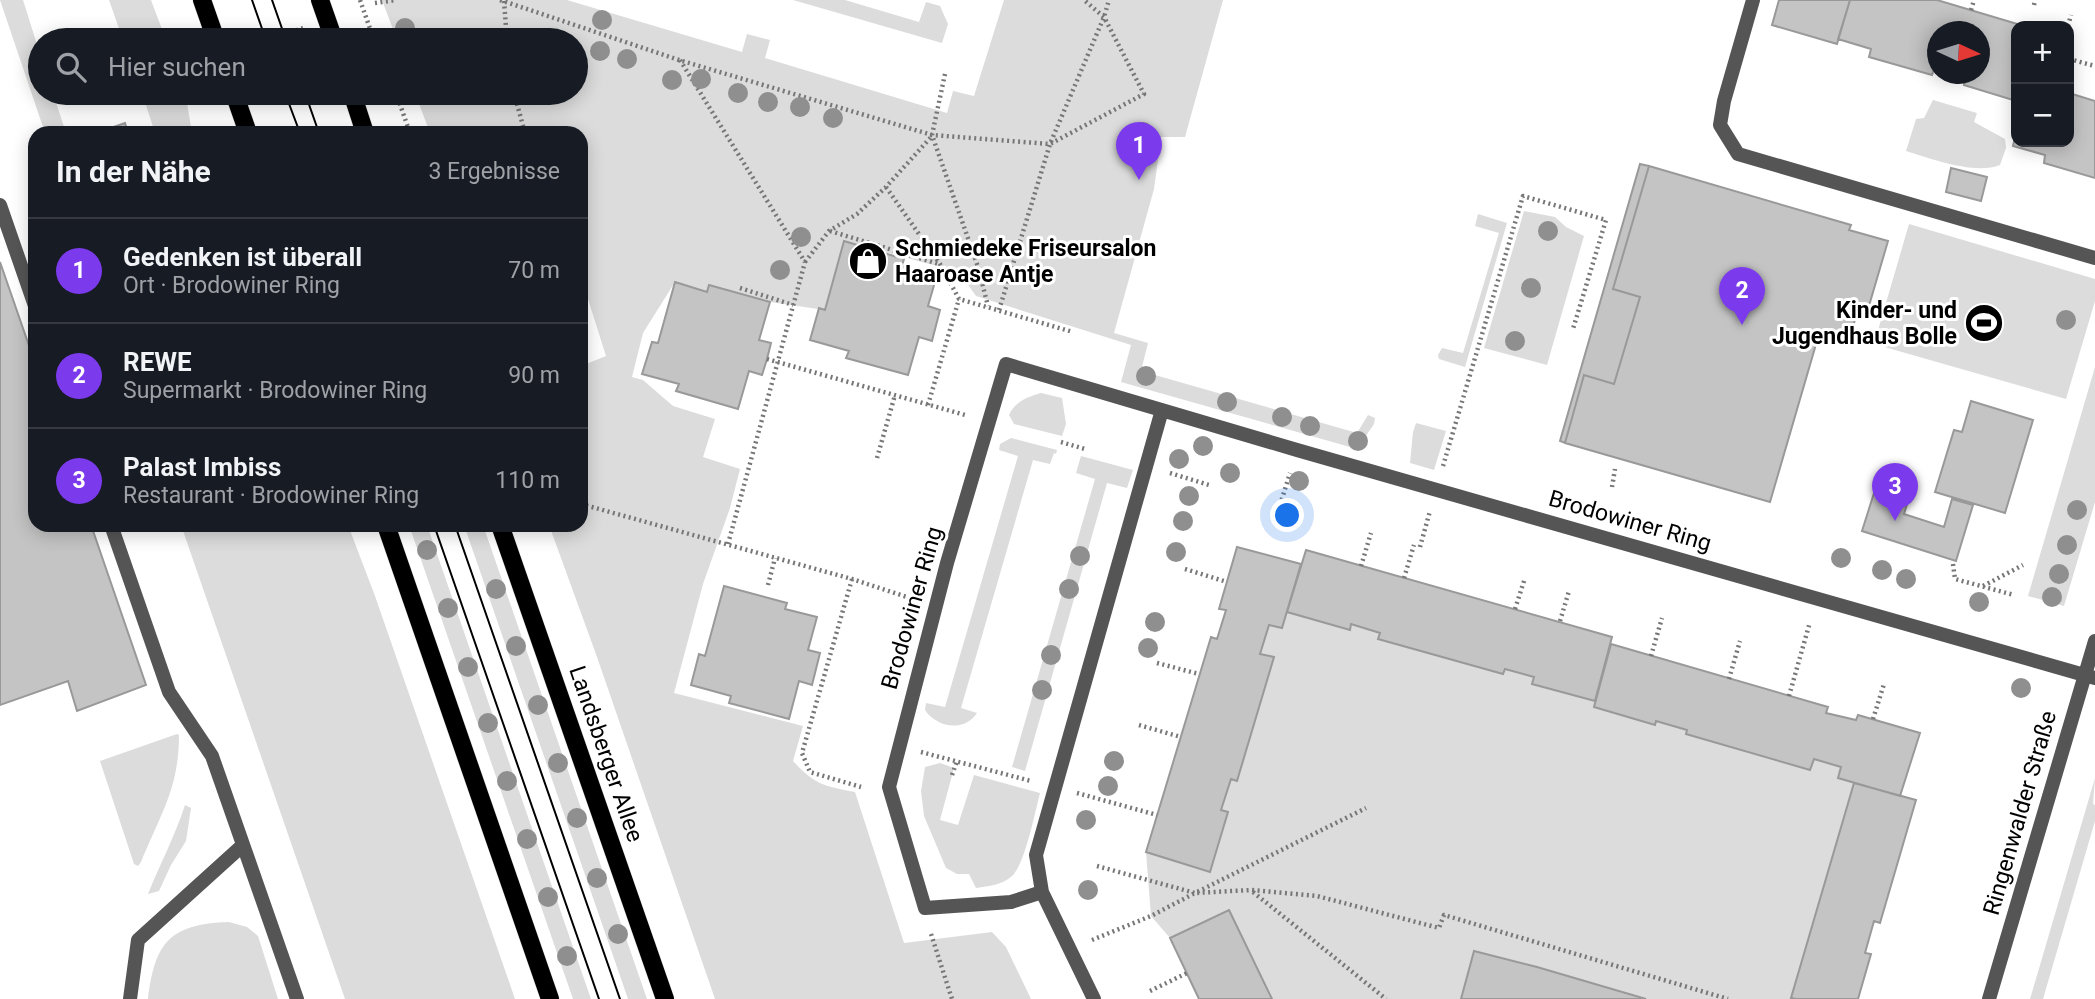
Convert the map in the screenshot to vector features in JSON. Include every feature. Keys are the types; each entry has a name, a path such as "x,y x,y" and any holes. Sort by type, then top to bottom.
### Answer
{"main road":[{"path":"202,0 212,28"},
{"path":"320,0 330,28"},
{"path":"238,105 246,126"},
{"path":"356,105 363,126"},
{"path":"388,532 550,999"},
{"name":"Landsberger Allee","path":"502,532 665,999"}],"street":[{"path":"1753,0 1724,101 1720,125 1738,154 2095,258"},
{"path":"0,205 28,286"},
{"name":"Brodowiner Ring","path":"1042,892 1011,902 925,908 888,787 936,604 1006,364 2090,677"},
{"path":"1094,999 1042,892 1036,855 1162,410"},
{"path":"113,532 169,692 212,756 297,999"},
{"name":"Ringenwalder Straße","path":"1989,999 2090,677 2095,641"},
{"path":"130,999 138,940 243,845"}],"path":[{"path":"360,0 370,28"},
{"path":"375,3 396,0"},
{"path":"588,30 679,60 932,135 1050,144 1144,93 1104,17 1084,0"},
{"path":"999,310 1050,144 1109,0"},
{"path":"1971,10 1974,0"},
{"path":"505,28 502,1 583,28"},
{"path":"2069,21 2071,15"},
{"path":"679,60 805,262"},
{"path":"2074,60 2095,66"},
{"path":"728,544 805,262 829,231 857,214 886,187 932,135 946,74"},
{"path":"400,105 408,126"},
{"path":"518,105 524,126"},
{"path":"932,135 978,267 988,307"},
{"path":"886,187 940,264 959,299 928,405"},
{"path":"1404,578 1436,489 1523,195 1606,220 1573,329"},
{"path":"829,231 940,264"},
{"path":"740,288 793,305"},
{"path":"959,299 1073,332"},
{"path":"767,359 968,416"},
{"path":"877,458 895,395"},
{"path":"1061,442 1084,449"},
{"path":"1280,505 1285,479 1297,450"},
{"path":"1612,487 1615,469"},
{"path":"1167,472 1209,485"},
{"path":"588,506 936,604"},
{"path":"1361,566 1371,533"},
{"path":"768,585 775,558"},
{"path":"1953,564 1955,579 2014,595"},
{"path":"1983,587 2023,565"},
{"path":"1185,569 1227,582"},
{"path":"1515,609 1525,578"},
{"path":"852,579 802,753 810,772 861,787"},
{"path":"1559,621 1569,591"},
{"path":"1651,656 1662,618"},
{"path":"1789,696 1811,620"},
{"path":"1728,679 1740,641"},
{"path":"1157,663 1199,674"},
{"path":"1873,719 1884,684"},
{"path":"1139,725 1181,737"},
{"path":"898,746 1157,815"},
{"path":"952,775 957,761"},
{"path":"1069,950 1151,916 1366,808"},
{"path":"1097,866 1195,893 1251,890 1317,896 1439,928 1444,915 1728,999"},
{"path":"1251,890 1386,999"},
{"path":"931,934 952,999"},
{"path":"1150,991 1186,973"}],"shaded area":[{"path":"0,0 23,0 32,28 28,28 28,83"},
{"path":"109,0 151,0 162,28 119,28"},
{"path":"382,0 567,0 742,52 747,34 770,40 765,58 947,113 953,91 974,96 1004,0 1223,0 1185,137 1161,137 1154,189 1114,333 1148,343 1141,371 1357,433 1368,415 1375,418 1374,424 1357,449 1121,382 1131,345 976,296 959,272 844,241 825,310 770,302 710,285 707,292 675,282 643,333 632,377 643,380 673,406 715,419 703,457 740,469 730,508 703,584 674,693 803,726 793,761 821,783 855,792 904,943 992,932 1006,947 1031,999 715,999 552,532 588,532 588,363 606,356 588,299 588,126 427,126 420,105 588,105 588,28 392,28"},
{"path":"793,0 845,0 919,22 926,2 940,6 948,24 942,43"},
{"path":"1933,100 1977,113 1974,122 2005,139 2006,148 2000,165 1990,168 1966,167 1906,151 1916,119 1924,118"},
{"path":"36,105 57,105 64,126 43,126"},
{"path":"146,105 187,105 191,126 153,126"},
{"path":"1524,211 1555,217 1566,227 1584,236 1547,365 1484,348"},
{"path":"1478,214 1507,223 1465,367 1439,359 1438,355 1442,348 1463,353 1499,233 1475,226"},
{"name":"Kinder- und Jugendhaus Bolle","path":"1909,224 2095,279 2095,301 2066,399 1874,344"},
{"path":"2095,367 2095,502 2064,606 2028,596"},
{"path":"1041,393 1062,398 1066,424 1062,436 1014,424 1009,415 1022,400"},
{"path":"1416,423 1446,431 1434,470 1410,463"},
{"path":"1011,438 1057,450 1050,464 1033,460 961,708 977,713 965,723 943,724 925,710 926,703 945,707 1018,456 999,450 1000,444"},
{"path":"1081,456 1133,470 1127,488 1107,483 1025,771 1012,767 1095,479 1076,473"},
{"path":"183,532 351,532 515,999 345,999"},
{"path":"411,532 429,532 591,999 573,999"},
{"path":"466,532 485,532 647,999 628,999"},
{"path":"1287,612 1349,630 1351,624 1380,633 1379,639 1503,674 1505,669 1534,677 1532,684 1595,701 1594,707 1654,725 1656,721 1687,730 1686,734 1809,770 1814,759 1841,767 1839,778 1854,783 1791,999 1646,999 1474,951 1461,999 1272,999 1229,911 1170,938 1151,916 1146,852 1210,871 1228,812 1221,810 1231,779 1237,781 1274,657 1260,654 1269,625 1282,628"},
{"path":"177,734 178,754 172,787 138,866 134,864 100,761"},
{"path":"940,763 954,768 940,820 958,825 974,775 1040,793 1021,861 1012,876 1004,881 976,888 969,874 957,874 946,868 924,816 921,791 925,767"},
{"path":"2095,778 2095,821 2043,999 2030,999"},
{"path":"185,805 191,808 186,841 159,891 148,894 177,828"},
{"path":"229,922 247,927 258,936 278,999 148,999 155,964 169,940 192,927"}],"building":[{"path":"1779,0 1850,0 1837,44 1772,25"},
{"path":"1850,0 1937,0 2011,22 2011,99 1964,85 1990,84 1990,21 1927,21 1927,74 1869,57 1871,49 1838,39"},
{"path":"2074,95 2095,101 2095,178 2044,163 2045,155 2017,147 2074,147"},
{"path":"1640,164 1649,166 1613,289 1640,297 1614,384 1584,375 1565,443 1560,441"},
{"path":"1649,166 1851,225 1849,230 1888,241 1866,316 1857,313 1848,343 1819,334 1770,502 1565,443 1584,375 1614,384 1640,297 1613,289"},
{"path":"1951,168 1987,177 1981,201 1946,192"},
{"path":"844,241 904,259 902,266 937,275 928,306 940,310 932,341 919,337 908,375 846,358 849,351 810,340 819,308 825,310"},
{"path":"0,262 28,343 28,532 93,532 146,685 77,711 68,681 0,705"},
{"path":"675,282 707,292 709,285 770,302 759,340 771,343 767,359 762,375 749,371 738,409 676,391 679,384 642,374 652,342 658,343"},
{"path":"1971,401 2033,420 2005,513 1935,492 1954,430 1962,432"},
{"path":"1880,474 1913,485 1904,514 1944,527 1952,499 1973,505 1956,561 1862,531"},
{"path":"1237,547 1301,564 1282,628 1269,625 1260,654 1274,657 1237,781 1231,779 1221,810 1228,812 1210,872 1146,852 1211,637 1217,639 1226,610 1219,609"},
{"path":"1306,550 1612,637 1595,701 1532,684 1534,677 1505,669 1503,674 1378,639 1380,633 1351,624 1350,630 1287,612"},
{"path":"724,586 787,603 785,609 817,617 808,650 820,653 812,685 799,681 789,719 729,703 731,696 691,685 699,654 705,656"},
{"path":"1611,644 1828,707 1826,713 1856,720 1858,715 1920,733 1900,796 1838,778 1841,767 1814,759 1810,770 1686,734 1687,730 1656,721 1655,725 1594,707"},
{"path":"1854,783 1916,800 1880,923 1874,921 1865,953 1871,954 1858,999 1791,998"},
{"path":"1229,910 1272,999 1199,999 1170,938"},
{"path":"1474,951 1537,967 1646,999 1461,999"}],"tram line":[{"path":"252,0 262,28"},
{"path":"272,0 282,28"},
{"path":"290,105 297,126"},
{"path":"309,105 317,126"},
{"path":"436,532 599,999"},
{"path":"457,532 620,999"}],"place":[{"name":"Gedenken ist überall","path":"1139,180"},
{"name":"Schmiedeke Friseursalon Haaroase Antje","path":"868,261"},
{"name":"Kinder- und Jugendhaus Bolle","path":"1984,323"},
{"name":"REWE","path":"1742,325"},
{"name":"Palast Imbiss","path":"1895,521"}]}
